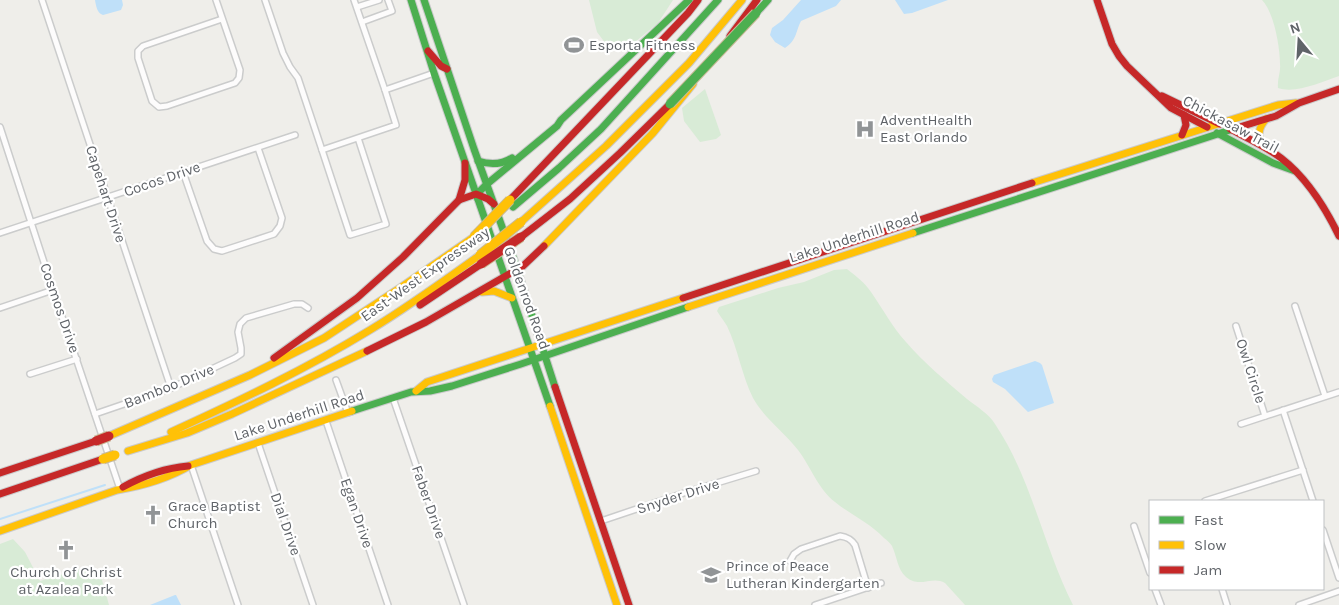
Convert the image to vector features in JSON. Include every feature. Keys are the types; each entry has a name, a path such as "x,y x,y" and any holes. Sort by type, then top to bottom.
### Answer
{"main road":[{"name":"Goldenrod Road","path":"411,0 434,73 534,359 617,605"},
{"name":"Goldenrod Road","path":"424,0 478,162 517,269 629,605"},
{"path":"478,162 490,165 507,162 561,120 690,0"},
{"path":"511,203 688,14 698,0"},
{"name":"East-West Expressway","path":"0,473 109,436 250,375 324,338 400,288 474,237 511,203 559,168 602,129 718,0"},
{"name":"East-West Expressway","path":"0,494 128,451 223,409 303,370 401,312 521,222 566,183 689,63 742,0"},
{"path":"128,451 187,432 232,414 380,345 426,322 523,266 653,133 687,93 757,0"},
{"path":"401,312 418,306 481,264 521,237 570,199 670,104 768,0"},
{"name":"Chickasaw Trail","path":"1097,0 1109,36 1119,56 1131,72 1158,94 1171,108 1273,163 1295,172"},
{"path":"428,50 433,54 441,67 447,69"},
{"path":"434,73 441,74 453,88"},
{"name":"Lake Underhill Road","path":"415,391 427,382 530,348 805,261 946,222 1276,116 1299,103 1339,89"},
{"name":"Chickasaw Trail","path":"1158,94 1264,147 1287,163 1319,202 1339,236"},
{"name":"Lake Underhill Road","path":"0,531 120,489 133,481 177,466 191,465 415,391 430,391 456,384 545,356 805,261 964,206 1278,105 1299,103"},
{"path":"1182,135 1187,124 1184,115"},
{"path":"1264,147 1258,134 1260,126 1266,119"},
{"path":"477,196 487,184 557,126 561,120"},
{"path":"250,375 357,298 403,257 459,200 465,180 465,163"},
{"path":"1017,198 1034,183"},
{"path":"459,200 477,196 488,199 494,204"},
{"path":"946,222 964,206"},
{"path":"475,294 493,290 512,298"},
{"path":"580,496 587,505 591,515 601,521"},
{"path":"595,540 604,547 613,573 618,574"}],"street":[{"name":"Capehart Drive","path":"42,0 171,388"},
{"path":"216,0 240,70 239,78 235,83 159,107 152,101 138,58 138,51 143,46 222,19"},
{"path":"265,0 283,53 298,78 350,235 386,224 358,138"},
{"path":"322,150 396,125 354,0"},
{"path":"357,7 379,0"},
{"path":"362,22 392,11 388,0"},
{"path":"385,90 434,73"},
{"name":"Cosmos Drive","path":"0,127 120,489"},
{"name":"Cocos Drive","path":"0,233 295,135"},
{"path":"183,172 207,241 214,249 222,252 274,234 280,226 282,218 258,148"},
{"path":"0,308 53,290"},
{"name":"Bamboo Drive","path":"95,414 171,388 241,354 238,332 240,324 246,318 294,304 302,304 308,308"},
{"path":"1295,306 1325,396"},
{"name":"Owl Circle","path":"1236,326 1265,416"},
{"path":"30,374 77,359"},
{"path":"336,380 348,414"},
{"path":"1240,424 1339,392"},
{"name":"Faber Drive","path":"393,398 464,605"},
{"path":"1283,410 1313,500"},
{"name":"Egan Drive","path":"326,421 388,605"},
{"name":"Dial Drive","path":"258,443 313,605"},
{"path":"191,465 238,605"},
{"path":"1208,500 1303,470"},
{"name":"Snyder Drive","path":"601,521 756,471"},
{"path":"1134,526 1149,570"},
{"path":"1324,533 1339,578"},
{"path":"790,561 794,554 801,549 840,536 846,537 852,540 855,545 868,588"},
{"path":"815,605 832,602 881,583"},
{"path":"1156,590 1161,605"},
{"path":"1222,590 1227,605"},
{"path":"1299,605 1339,591"}],"green space":[{"path":"589,0 673,0 658,23 629,47 624,50 618,50 606,44 597,32"},
{"path":"1262,0 1339,0 1339,76 1293,90 1278,88 1280,57 1277,39 1270,13"},
{"path":"705,89 721,135 716,139 700,142 684,121 682,108"},
{"path":"847,269 869,289 896,330 913,350 995,424 1019,467 1053,560 1073,605 965,605 945,583 935,580 916,582 906,577 901,570 892,546 873,528 829,497 798,450 768,418 753,398 731,335 717,311 719,307 778,288 804,282 834,270"},
{"path":"13,539 25,552 40,581 87,567 100,573 109,605 0,605 0,544"}],"water":[{"path":"95,0 122,0 123,5 121,10 103,15 98,11"},
{"path":"801,0 841,0 836,6 801,21 794,39 785,48 775,42 770,35 772,28 783,20"},
{"path":"895,0 948,0 904,14"},
{"path":"1035,361 1042,365 1054,403 1028,412 1005,389 993,382 992,379 994,375"},
{"path":"175,595 181,605 150,605"}],"waterway":[{"path":"0,519 105,485"}],"traffic: fast":[{"path":"411,0 434,73 550,406"},
{"path":"424,0 514,260 555,387"},
{"path":"478,199 479,192 487,184 557,126 561,120 689,0"},
{"path":"513,207 601,129 718,0"},
{"path":"756,13 768,0"},
{"path":"670,104 756,13"},
{"path":"913,233 1233,129"},
{"path":"1217,133 1273,163 1295,171"},
{"path":"478,161 495,164 512,158"},
{"path":"352,411 411,392 430,391 452,386 688,307"}],"traffic: slow":[{"path":"521,222 606,146 689,63 742,0"},
{"path":"544,246 653,133 693,84"},
{"path":"1032,183 1278,105 1296,103"},
{"path":"1263,146 1259,132 1266,119"},
{"path":"474,237 510,200"},
{"path":"480,255 521,222"},
{"path":"688,307 913,233"},
{"path":"109,436 250,375 324,338 474,237"},
{"path":"171,432 272,384 346,344 412,303 480,255"},
{"path":"482,292 494,291 512,298"},
{"path":"416,391 427,382 683,298"},
{"path":"128,451 187,433 367,351"},
{"path":"550,406 617,605"},
{"path":"0,531 117,490 155,481 191,465 352,411"},
{"path":"103,459 115,455"}],"traffic: jam":[{"path":"510,200 688,13 698,0"},
{"path":"730,36 757,0"},
{"path":"1097,0 1112,44 1127,66 1171,108 1207,127"},
{"path":"428,51 441,66 447,69"},
{"path":"1233,129 1276,116 1299,103 1339,89"},
{"path":"1162,96 1220,124"},
{"path":"521,237 570,199 670,104"},
{"path":"1182,135 1186,125 1184,115"},
{"path":"1230,129 1269,150 1290,166 1307,184 1328,214 1339,236"},
{"path":"459,200 465,180 465,163"},
{"path":"683,298 1032,183"},
{"path":"274,358 357,298 403,257 459,200 476,194 494,204"},
{"path":"481,264 521,237"},
{"path":"367,351 426,322 523,266 544,246"},
{"path":"420,305 481,264"},
{"path":"555,387 629,605"},
{"path":"96,441 109,436"},
{"path":"0,473 96,441"},
{"path":"0,494 103,459"},
{"path":"123,487 154,473 188,466"}],"place":[{"name":"Esporta Fitness","path":"574,45"},
{"name":"AdventHealth East Orlando","path":"865,129"},
{"name":"Grace Baptist Church","path":"153,515"},
{"name":"Church of Christ at Azalea Park","path":"66,550"},
{"name":"Prince of Peace Lutheran Kindergarten","path":"711,575"}]}
